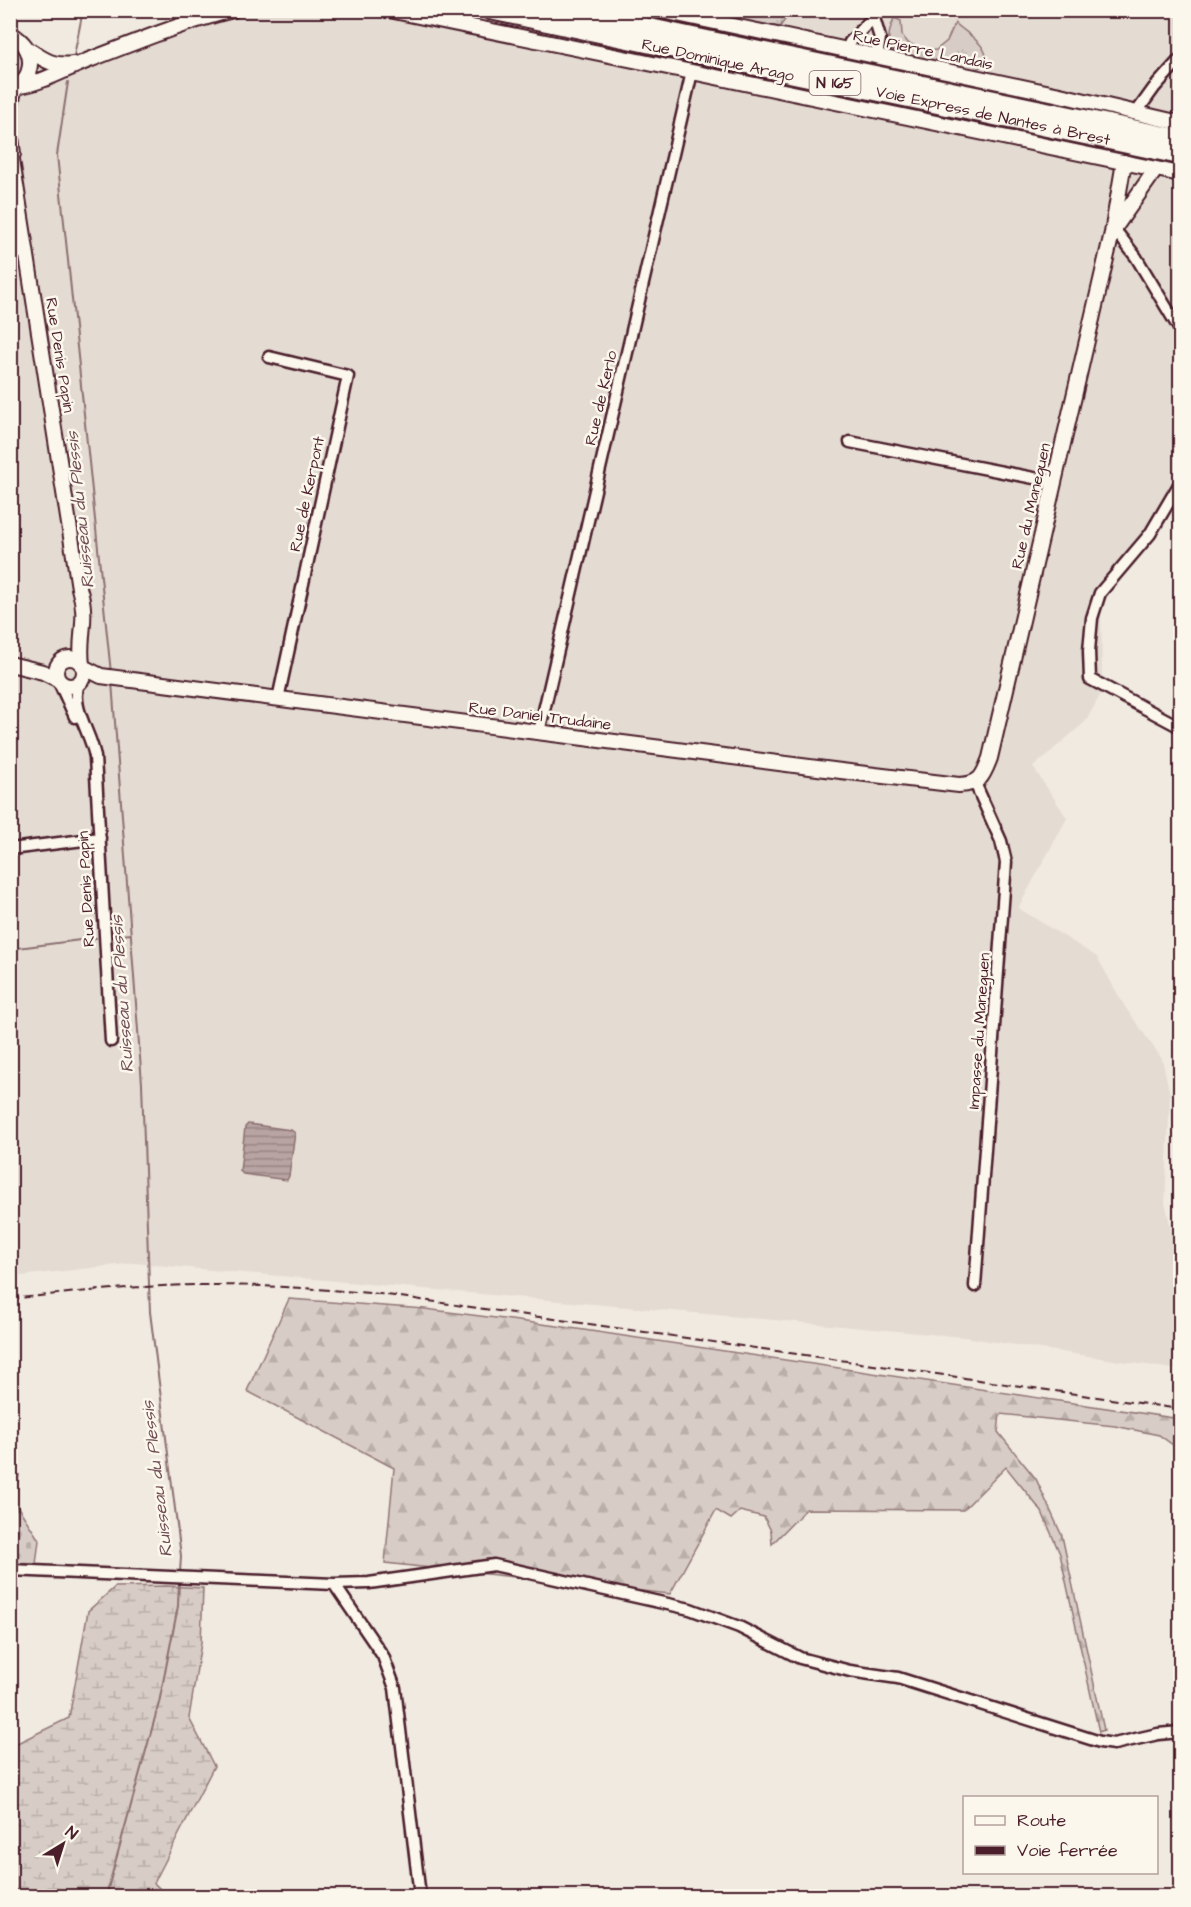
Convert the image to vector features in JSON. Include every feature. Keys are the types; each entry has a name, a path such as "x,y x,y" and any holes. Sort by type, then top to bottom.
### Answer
{"highway":[{"name":"Voie Express de Nantes à Brest","path":"490,10 1180,155"},
{"name":"Voie Express de Nantes à Brest","path":"564,10 1180,140"}],"street":[{"path":"15,90 42,81 62,69 201,18 233,10"},
{"name":"Rue Dominique Arago","path":"389,10 1180,174"},
{"name":"Rue Pierre Landais","path":"658,10 1060,94 1180,123"},
{"path":"846,51 850,42 877,14"},
{"path":"877,14 880,38 877,57"},
{"path":"10,107 15,90 29,72 29,56 26,48 11,34"},
{"path":"26,48 62,69"},
{"path":"1136,113 1154,88 1180,59"},
{"name":"Rue de Kerlo","path":"539,732 692,72"},
{"name":"Rue Denis Papin","path":"10,129 84,611 80,653 81,674 75,697 95,757 111,1041"},
{"name":"Rue Denis Papin","path":"10,147 14,162"},
{"name":"Rue du Maneguen","path":"975,783 985,772 990,758 1112,233 1124,162"},
{"name":"Rue du Maneguen","path":"1112,233 1156,169"},
{"path":"1112,233 1119,235 1136,257 1180,330"},
{"path":"10,255 27,251"},
{"name":"Rue de Kerpont","path":"269,357 348,376 278,699"},
{"path":"850,442 1054,482"},
{"path":"1180,483 1150,534 1100,593 1092,618 1089,651 1090,679 1180,727"},
{"name":"Rue Denis Papin","path":"63,659 76,628 79,588"},
{"path":"75,658 81,674 67,686 43,672 15,665 53,664 63,659 75,658"},
{"path":"58,680 55,671 63,659"},
{"name":"Rue Daniel Trudaine","path":"81,674 948,784 975,783"},
{"name":"Rue Denis Papin","path":"58,680 75,717 90,737"},
{"name":"Impasse du Maneguen","path":"975,783 1002,841 1006,862 975,1286"},
{"path":"10,849 100,838"},
{"path":"10,1570 334,1584 369,1583 494,1565 690,1609 739,1627 800,1658 850,1671 898,1678 1100,1742 1114,1744 1158,1734 1180,1732"},
{"path":"334,1584 383,1656 395,1688 420,1896"}],"shaded area":[{"path":"233,11 389,11 1180,174 1180,492 1150,543 1101,605 1102,692 1085,722 1033,767 1067,818 1018,908 1097,957 1125,1007 1162,1059 1170,1095 1165,1203 1180,1267 1180,1370 964,1337 134,1263 11,1277 10,956 26,954 11,955 11,70 103,55"},
{"path":"658,11 1180,11 1180,123"},
{"path":"248,1124 291,1130 295,1133 287,1180 243,1174 240,1171 245,1127"}],"green space":[{"path":"725,10 783,10 789,14 780,27 721,16"},
{"path":"894,18 901,21 902,35 908,43 928,51 936,50 947,41 955,23 985,51 986,64 971,69 900,56 889,43"},
{"path":"10,39 22,50 24,72 10,87"},
{"path":"289,1299 425,1309 557,1326 1180,1419 1180,1450 1159,1435 1115,1426 1000,1414 998,1432 1036,1479 1062,1536 1104,1730 1099,1732 1060,1554 1042,1512 1006,1467 963,1510 806,1509 772,1544 771,1531 764,1517 740,1511 731,1519 716,1510 670,1594 385,1563 394,1468 247,1391"},
{"path":"11,1464 19,1475 14,1501 39,1540 36,1564 11,1563"},
{"path":"115,1587 203,1588 201,1643 189,1718 214,1766 154,1883 167,1896 11,1896 11,1746 69,1718 88,1611"}],"waterway":[{"name":"Ruisseau du Plessis","path":"74,56 83,10"},
{"name":"Ruisseau du Plessis","path":"68,82 57,155 111,673"},
{"name":"Ruisseau du Plessis","path":"112,682 142,1084 150,1312 181,1556 180,1573"},
{"path":"112,936 131,934"},
{"path":"10,949 96,938"},
{"name":"Ruisseau du Plessis","path":"106,1896 159,1703 178,1606 179,1581"}],"railway":[{"path":"10,1299 108,1289 182,1285 229,1285 380,1294 1180,1409"}]}
